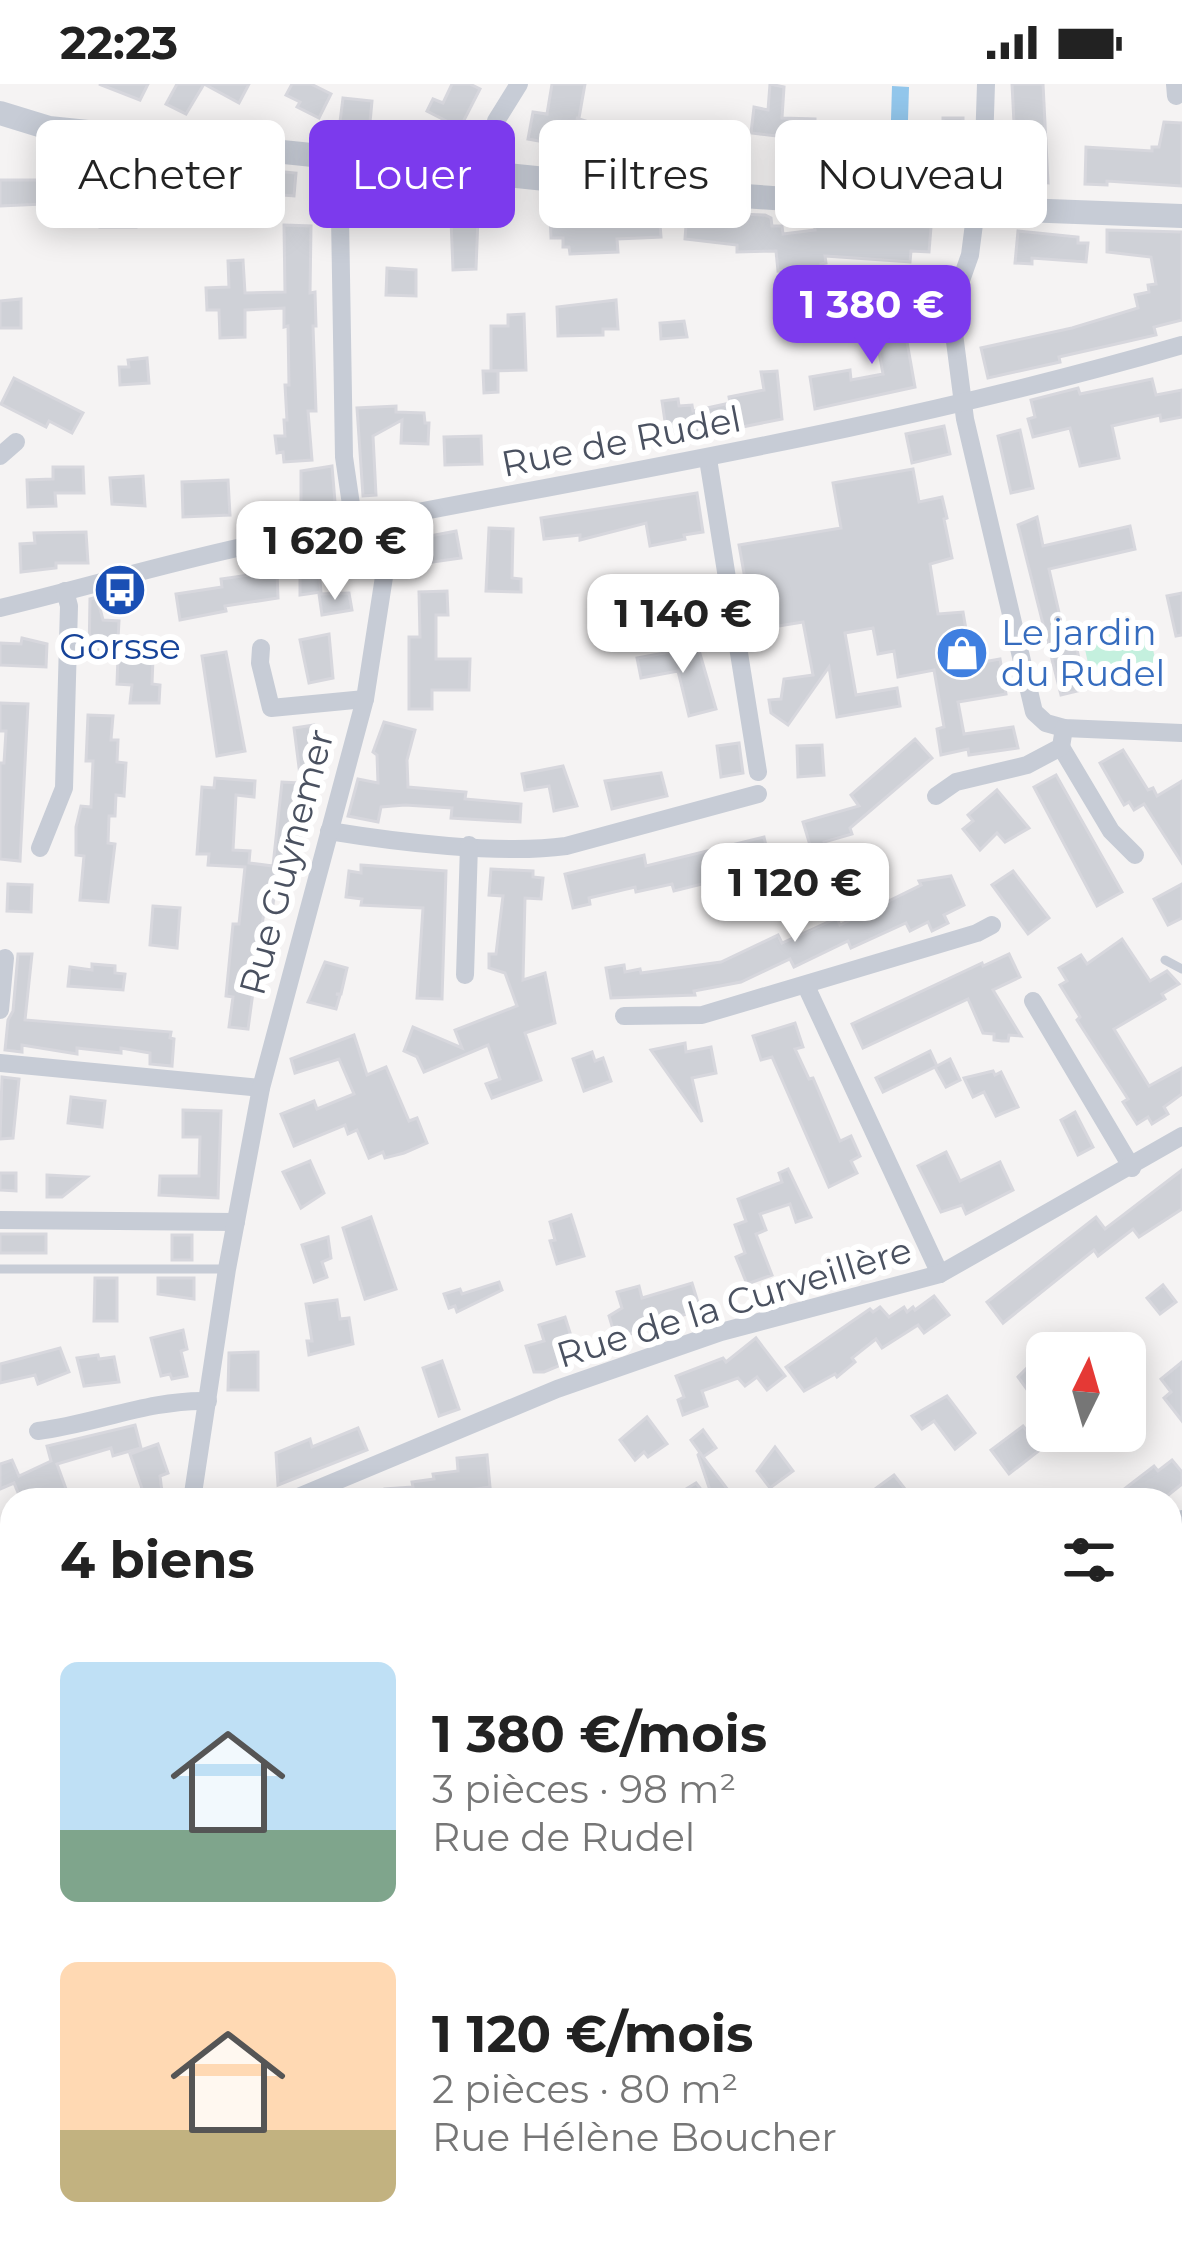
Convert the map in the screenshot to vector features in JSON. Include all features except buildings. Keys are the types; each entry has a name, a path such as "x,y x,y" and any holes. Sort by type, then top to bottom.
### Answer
{"street":[{"path":"497,120 519,84"},
{"path":"983,120 986,84"},
{"path":"0,113 49,128 309,152"},
{"path":"515,175 643,189 775,197"},
{"path":"1047,211 1182,216"},
{"path":"340,228 344,457 354,526"},
{"path":"973,228 970,255 954,300 955,348 964,412 1034,712 1063,737 1111,831 1135,854"},
{"name":"Rue de Rudel","path":"0,607 261,543 964,412 1182,345"},
{"path":"0,456 16,442"},
{"path":"708,458 758,772"},
{"name":"Rue Guynemer","path":"194,1488 227,1269 261,1088 365,699 393,519"},
{"path":"40,848 64,788 69,606 65,591"},
{"path":"261,647 271,708 365,699"},
{"path":"936,796 956,782 1027,765 1063,737 1182,733"},
{"path":"329,831 374,839 537,850 758,794"},
{"path":"465,975 470,845"},
{"path":"624,1016 702,1016 977,934 992,925"},
{"path":"0,1010 5,958"},
{"path":"806,986 940,1274"},
{"path":"1033,1001 1132,1168"},
{"path":"0,1063 261,1088"},
{"name":"Rue de la Curveillère","path":"320,1488 598,1375 721,1332 940,1274 1182,1136"},
{"path":"0,1220 236,1222"},
{"path":"38,1431 185,1400 208,1401"}],"lane":[{"path":"1165,960 1182,969"},
{"path":"0,1269 227,1269"}],"green space":[{"path":"1147,625 1156,662 1091,677 1083,640"}],"water":[{"path":"892,86 909,87 908,120 891,120"}],"place":[{"name":"Gorsse","path":"120,590"},
{"name":"Le jardin du Rudel","path":"962,653"}]}
